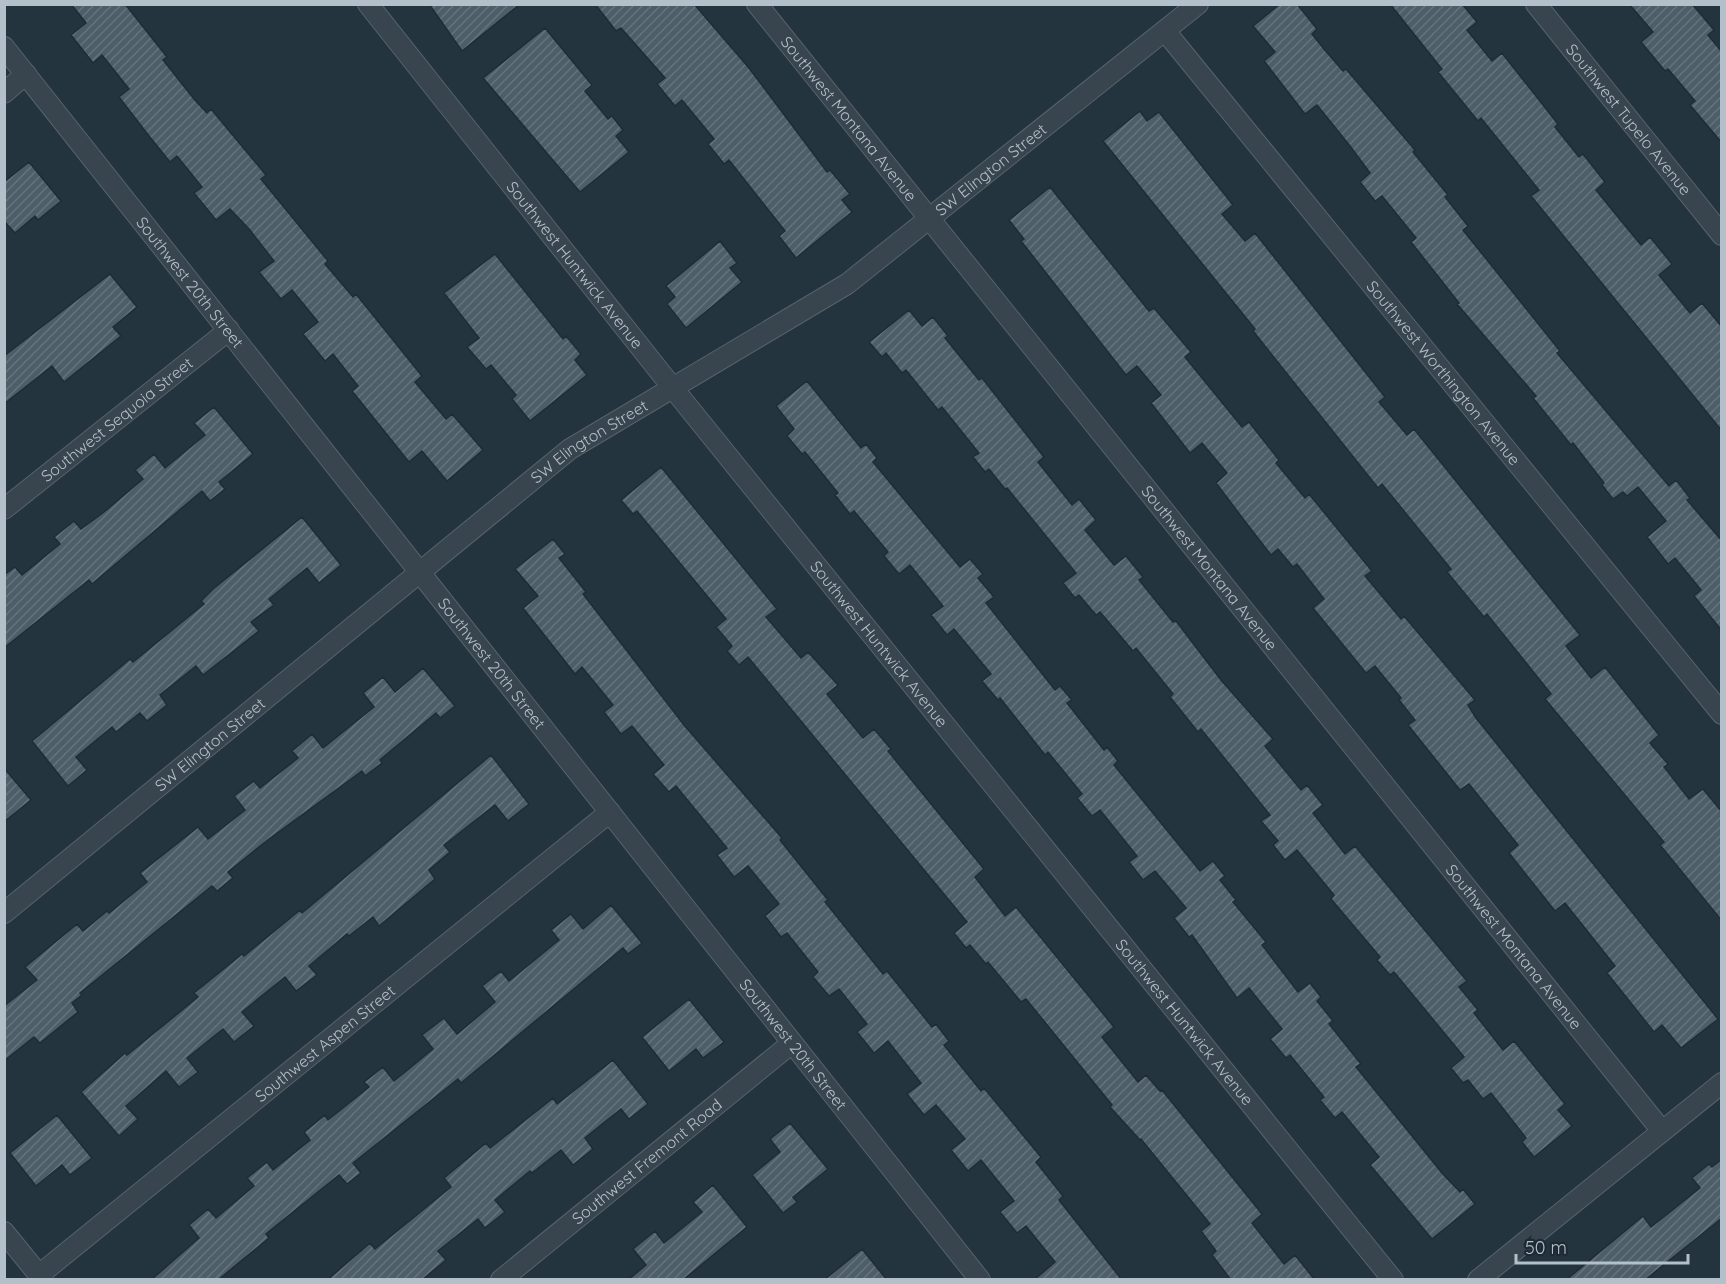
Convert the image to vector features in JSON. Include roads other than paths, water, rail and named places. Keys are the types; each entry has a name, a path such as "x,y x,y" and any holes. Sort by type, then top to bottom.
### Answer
{"street":[{"name":"Southwest Huntwick Avenue","path":"368,4 672,387 1393,1280"},
{"name":"Southwest Montana Avenue","path":"757,4 1662,1131"},
{"name":"SW Elington Street","path":"4,913 570,449 847,284 929,221 1198,4"},
{"name":"Southwest Tupelo Avenue","path":"1536,4 1722,235"},
{"name":"Southwest Worthington Avenue","path":"1165,31 1722,714"},
{"name":"Southwest 20th Street","path":"4,46 980,1280"},
{"path":"4,93 26,74"},
{"name":"Southwest Sequoia Street","path":"4,509 229,330"},
{"name":"Southwest Aspen Street","path":"41,1277 610,812"},
{"name":"Southwest Fremont Road","path":"501,1280 792,1043"},
{"path":"1478,1280 1722,1083"},
{"path":"4,1232 41,1277"}]}
